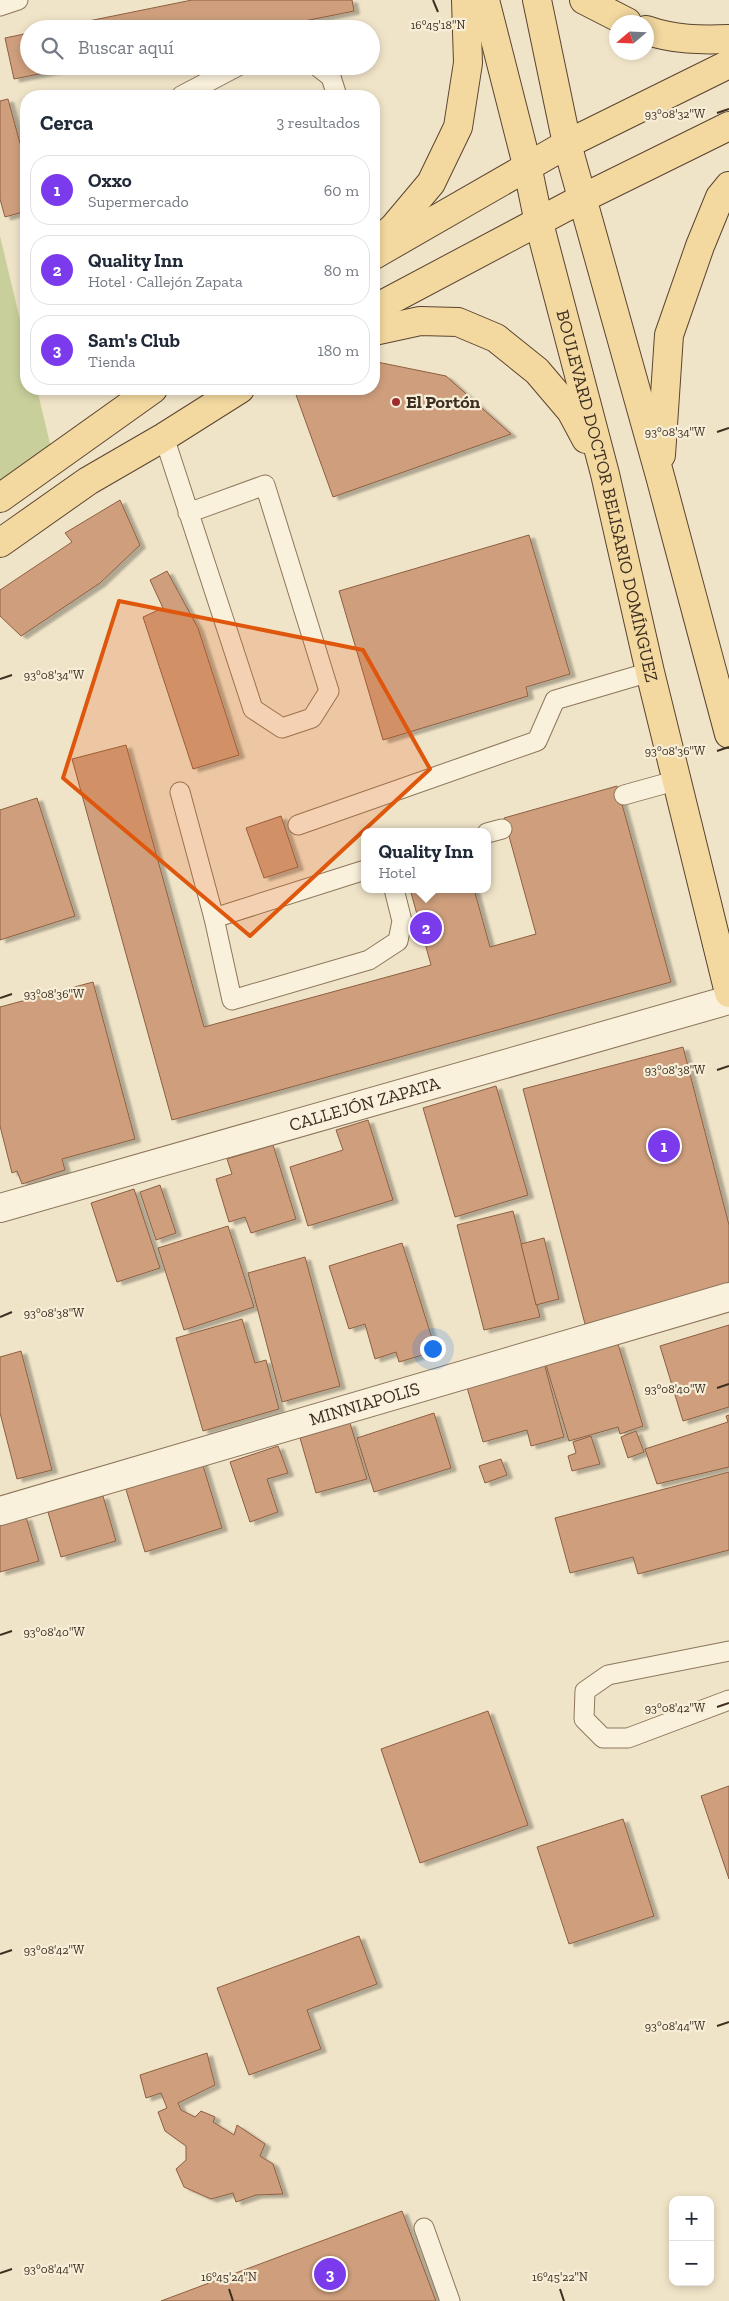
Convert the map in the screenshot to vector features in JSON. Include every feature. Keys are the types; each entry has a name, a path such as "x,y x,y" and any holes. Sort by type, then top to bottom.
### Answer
{"main road":[{"path":"380,240 394,227 432,183 458,127 468,62 466,0"},
{"name":"BOULEVARD DOCTOR BELISARIO DOMÍNGUEZ","path":"485,0 527,165 539,222 605,474 650,672 729,993"},
{"path":"537,0 567,144 660,476 729,734"},
{"path":"584,0 613,15"},
{"path":"654,33 697,40 729,38"},
{"path":"380,251 527,165 729,64"},
{"path":"380,306 583,198 729,126"},
{"path":"660,476 669,334 700,246 720,197 729,186"},
{"path":"380,330 420,321 458,322 496,338 537,371 571,411 605,474"},
{"path":"0,498 144,395"},
{"path":"0,543 88,481 164,437 230,395"}],"street":[{"name":"CALLEJÓN ZAPATA","path":"0,1208 729,1000"},
{"name":"MINNIAPOLIS","path":"0,1511 729,1297"}],"lane":[{"path":"0,6 18,0"},
{"path":"192,90 221,75"},
{"path":"328,75 331,77 335,90"},
{"path":"164,437 188,513 253,709 282,728 312,718 330,691 265,484 188,513"},
{"path":"298,825 537,741 555,700 650,672"},
{"path":"624,795 678,780"},
{"path":"180,792 214,918 232,1000 369,960 398,941 402,920 395,893"},
{"path":"214,918 361,871"},
{"path":"729,1651 608,1675 585,1691 584,1719 602,1738 628,1738 729,1700"},
{"path":"424,2228 450,2301"}],"highlighted area":[{"path":"119,601 363,650 430,769 250,936 63,778"}],"green space":[{"path":"0,236 20,320 20,395 38,395 52,452 0,487"}],"building":[{"path":"192,0 352,0 354,11 310,20 93,20"},
{"path":"20,35 20,75 34,75 14,79 5,38"},
{"path":"8,99 20,143 20,213 5,217 0,199 0,101"},
{"path":"380,363 446,376 511,434 333,497 296,395 380,395"},
{"path":"120,500 140,545 100,583 21,636 0,616 0,590 72,542 65,533"},
{"path":"529,535 570,674 526,687 528,696 383,740 339,591"},
{"path":"167,571 198,628 239,755 193,769 143,617 163,608 150,580"},
{"path":"126,745 204,1027 431,965 411,893 475,893 490,947 536,934 504,818 617,786 671,982 172,1120 72,759"},
{"path":"37,798 75,916 0,940 0,810"},
{"path":"281,816 298,867 264,878 246,828"},
{"path":"93,982 135,1139 62,1159 65,1170 22,1184 17,1171 12,1173 0,1126 0,1007"},
{"path":"683,1047 729,1225 729,1286 585,1324 523,1089"},
{"path":"496,1086 528,1195 455,1217 423,1108"},
{"path":"368,1120 393,1200 308,1226 290,1167 343,1150 336,1130"},
{"path":"273,1145 296,1219 251,1233 245,1217 229,1222 216,1179 232,1174 227,1159"},
{"path":"160,1185 176,1233 156,1240 140,1192"},
{"path":"134,1189 160,1268 117,1282 91,1203"},
{"path":"513,1211 540,1317 484,1330 457,1225"},
{"path":"228,1226 254,1307 184,1330 158,1248"},
{"path":"544,1238 559,1299 536,1305 521,1244"},
{"path":"402,1243 436,1351 399,1362 396,1352 375,1359 365,1324 349,1329 329,1266"},
{"path":"305,1257 340,1386 282,1402 248,1273"},
{"path":"242,1319 255,1363 266,1360 279,1409 203,1431 176,1338"},
{"path":"729,1325 729,1407 683,1421 660,1346"},
{"path":"618,1344 643,1426 620,1434 618,1427 569,1441 546,1365"},
{"path":"21,1351 52,1470 17,1479 0,1413 0,1357"},
{"path":"544,1363 564,1437 531,1446 527,1430 483,1442 466,1384"},
{"path":"434,1413 451,1468 374,1492 357,1438"},
{"path":"729,1415 729,1467 657,1484 645,1449 728,1422 726,1416"},
{"path":"350,1423 367,1479 316,1493 300,1438"},
{"path":"636,1431 644,1452 628,1458 621,1437"},
{"path":"591,1436 600,1464 572,1471 568,1456 576,1453 573,1442"},
{"path":"278,1446 288,1473 267,1479 278,1512 250,1522 230,1462"},
{"path":"201,1459 222,1528 145,1552 124,1483"},
{"path":"501,1459 507,1475 485,1483 479,1466"},
{"path":"729,1472 729,1550 638,1574 633,1557 570,1573 555,1518"},
{"path":"103,1496 116,1541 61,1557 48,1512"},
{"path":"26,1517 39,1561 0,1572 0,1524"},
{"path":"488,1711 528,1825 420,1863 381,1749"},
{"path":"729,1786 729,1879 701,1796"},
{"path":"623,1819 654,1916 569,1944 537,1847"},
{"path":"359,1936 377,1984 307,2010 321,2049 249,2075 217,1988"},
{"path":"207,2053 215,2085 178,2103 181,2110 195,2117 201,2111 215,2117 213,2122 234,2135 237,2125 265,2144 260,2156 273,2164 283,2194 256,2195 236,2202 233,2193 211,2199 184,2187 176,2169 186,2160 186,2146 165,2131 158,2112 167,2108 161,2093 146,2098 140,2075"},
{"path":"402,2211 436,2301 161,2301 308,2246"}],"place":[{"name":"El Portón","path":"396,402"},
{"name":"Quality Inn","path":"426,928"},
{"name":"Oxxo","path":"664,1146"},
{"name":"Sam's Club","path":"330,2274"}]}
